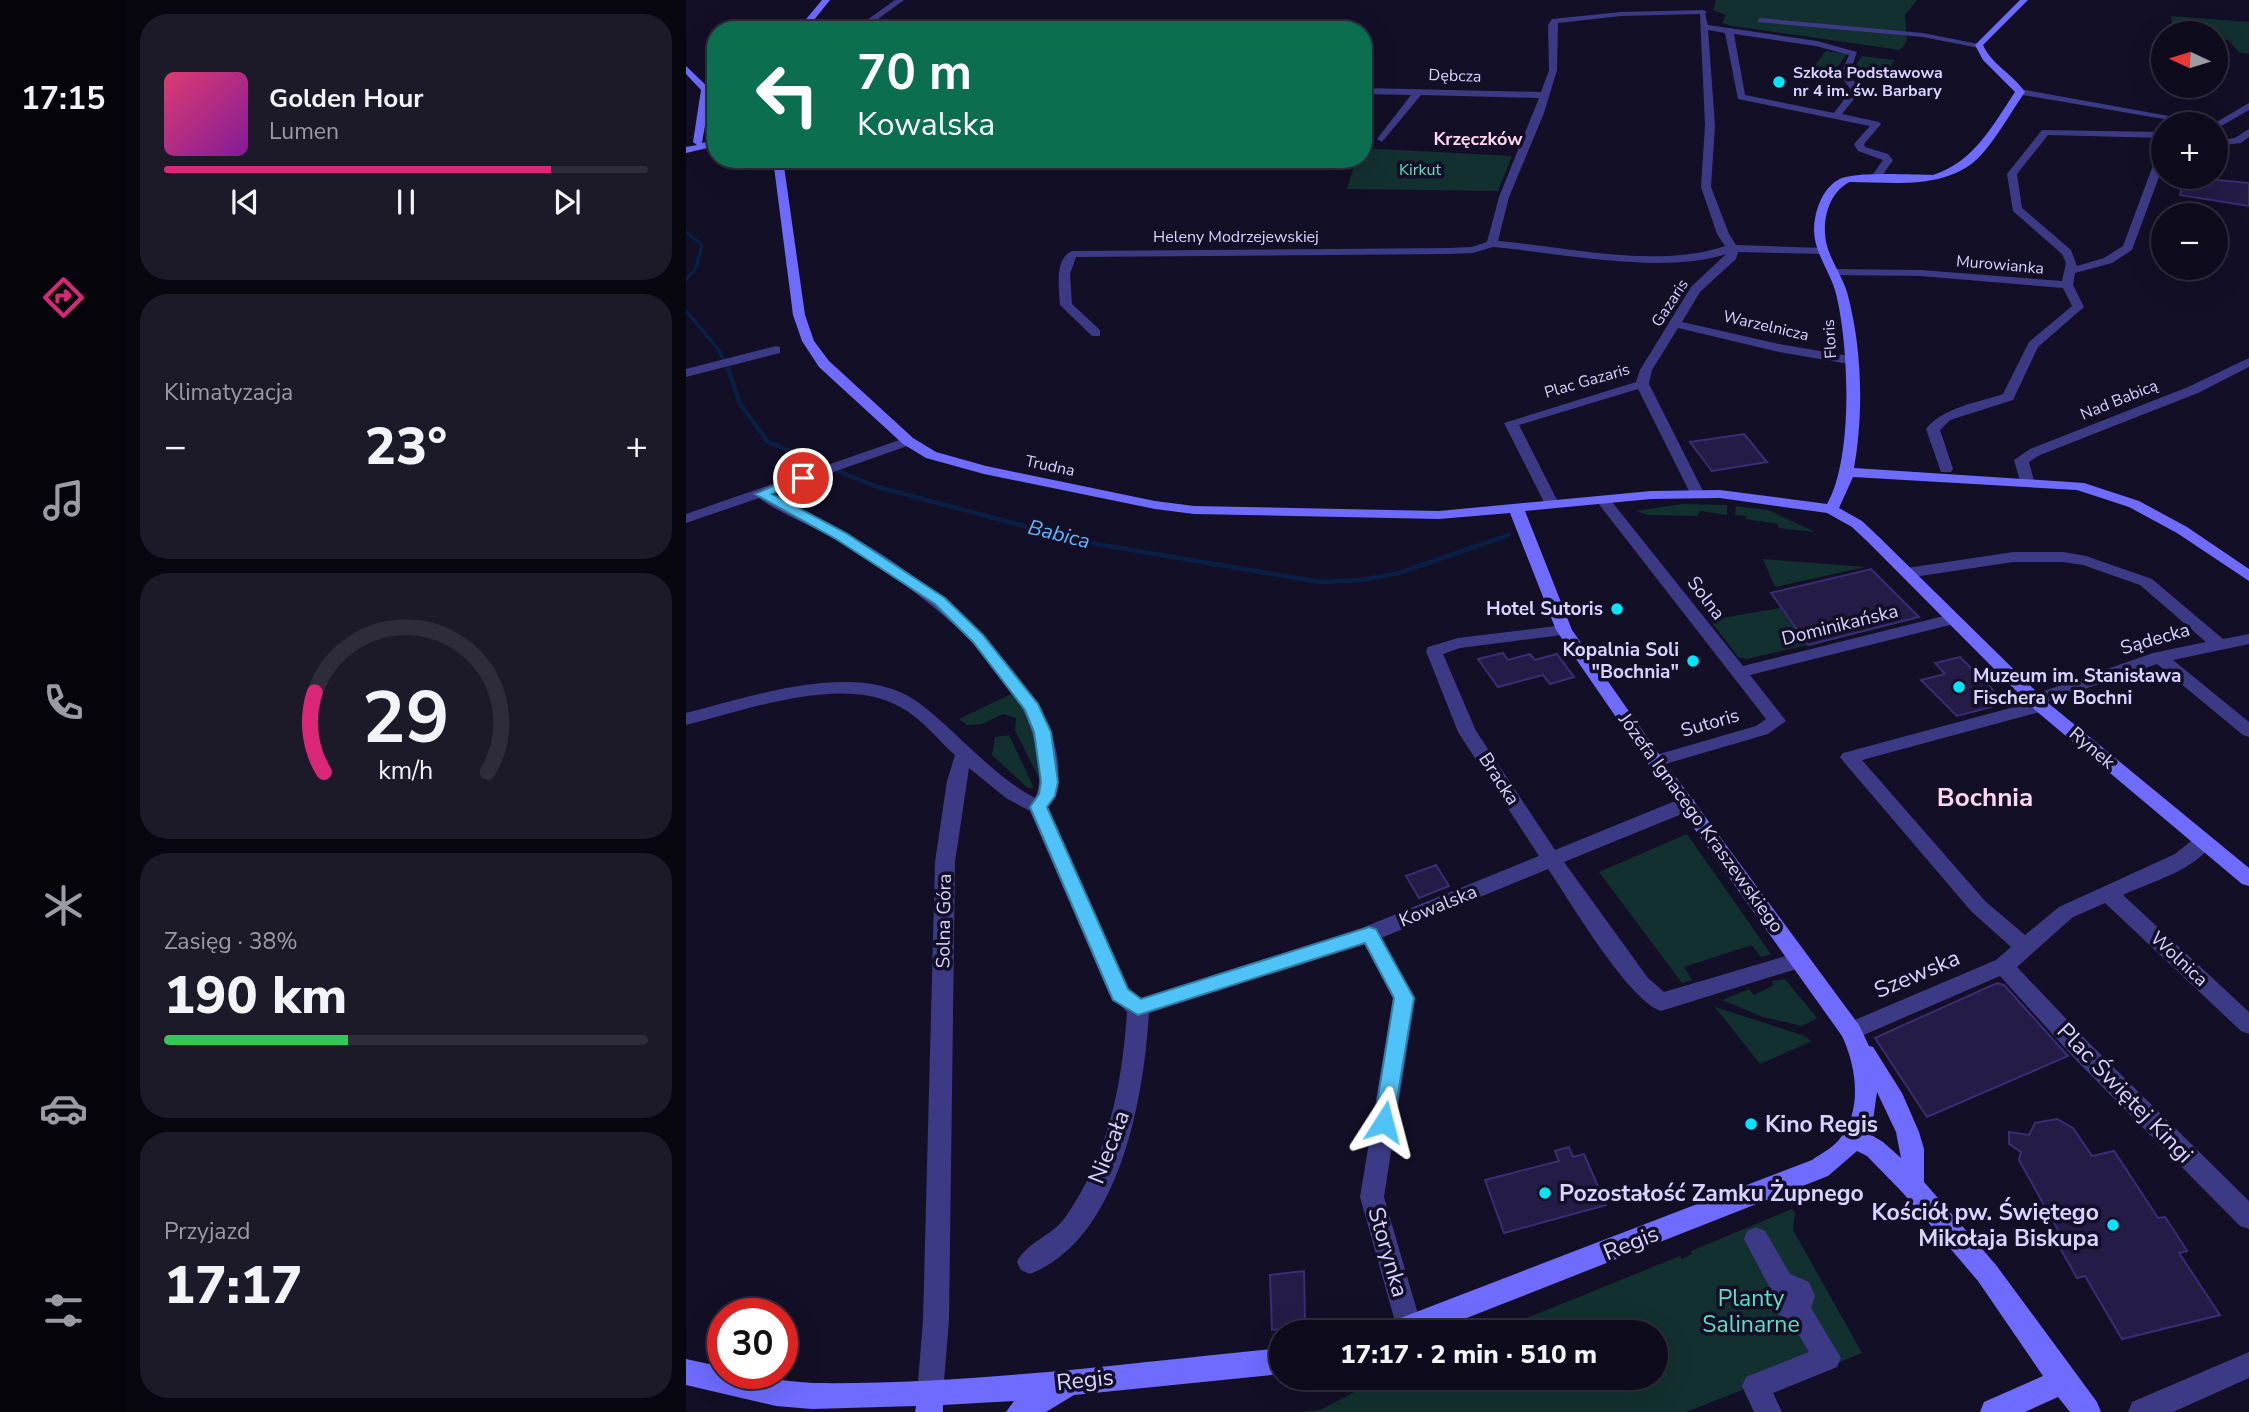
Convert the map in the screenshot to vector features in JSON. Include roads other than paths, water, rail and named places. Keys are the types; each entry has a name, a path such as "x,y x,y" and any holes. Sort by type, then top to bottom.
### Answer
{"street":[{"path":"808,21 826,0"},
{"path":"871,21 900,0"},
{"path":"1705,0 1703,12 1710,125 1706,187 1723,234 1732,248"},
{"path":"1979,45 2024,0"},
{"path":"1703,12 1632,13 1555,21 1552,25 1553,70 1504,197 1492,244 1667,259 1698,258 1721,254 1732,248 1823,251"},
{"path":"1760,20 1923,35 1979,45"},
{"path":"1704,27 1817,44 1854,54 1843,75 1856,90 1838,114"},
{"path":"1729,31 1738,95 1876,124 1858,144 1861,149 1884,156 1888,160 1876,177"},
{"path":"1979,45 1983,54 2016,83 2020,92"},
{"path":"686,69 707,90"},
{"name":"Dębcza","path":"1372,91 1545,95"},
{"path":"1382,139 1419,91"},
{"path":"2020,92 2151,114"},
{"path":"1876,177 1934,178 1950,173 1978,153 2020,92"},
{"path":"698,142 707,103"},
{"path":"2228,119 2249,106"},
{"path":"2069,271 2072,263 2067,252 2017,209 2012,174 2045,132 2151,135"},
{"path":"2228,132 2244,139"},
{"path":"686,149 698,142 707,143"},
{"path":"686,149 707,144"},
{"name":"Trudna","path":"779,168 799,315 808,341 824,364 908,441 931,455 984,470 1155,505 1194,510 1404,516 1697,493 1749,496 1831,509"},
{"name":"Floris","path":"1831,509 1842,490 1846,472 1848,322 1819,232 1827,200 1836,185 1848,179 1876,177"},
{"name":"Murowianka","path":"1833,272 1933,274 2008,283 2067,285 2069,271 2112,259 2128,248 2151,185"},
{"name":"Heleny Modrzejewskiej","path":"1096,333 1066,305 1064,274 1072,254 1448,251 1473,250 1492,244"},
{"name":"Gazaris","path":"1642,384 1646,370 1695,290 1732,257 1732,248"},
{"path":"1946,469 1933,429 1945,417 2008,397 2034,345 2078,307 2067,285"},
{"name":"Warzelnicza","path":"1676,324 1779,348 1849,360"},
{"path":"686,373 776,350"},
{"name":"Nad Babicą","path":"2027,481 2021,460 2035,452 2193,390 2249,362"},
{"name":"Plac Gazaris","path":"1552,504 1511,422 1642,384 1697,493"},
{"path":"686,519 908,441"},
{"path":"1846,472 2079,486 2134,503 2182,530 2249,576"},
{"path":"762,494 832,531 916,583 947,607 978,639 1026,699 1040,725 1050,782 1047,796 1038,807"},
{"name":"Solna","path":"1603,500 1606,508 1627,527 1732,668 1739,672 1777,721"},
{"name":"Józefa Ignacego Kraszewskiego","path":"1516,508 1564,630 1854,1037 1868,1082 1865,1110 1854,1137"},
{"name":"Rynek","path":"1831,509 1857,524 2039,703 2249,879"},
{"path":"1907,573 2013,557 2063,557 2086,561 2146,582 2217,643"},
{"name":"Dominikańska","path":"1739,672 1952,619"},
{"name":"Bracka","path":"1564,630 1458,643 1434,651 1468,732 1551,859 1640,984 1661,1002 1799,960"},
{"name":"Sądecka","path":"2039,703 2159,657 2217,643 2249,639"},
{"path":"2159,657 2249,731"},
{"path":"686,719 809,692 867,690 909,704 964,754 1024,800 1038,807 1120,994 1138,1007"},
{"path":"2023,946 1978,906 1849,757 2039,703"},
{"name":"Sutoris","path":"1655,761 1762,730 1777,721"},
{"name":"Solna Góra","path":"929,1403 936,1320 945,862 956,781 964,754"},
{"name":"Kowalska","path":"1138,1007 1369,934 1687,804"},
{"path":"2003,966 2023,946 2066,912 2182,859 2203,842"},
{"name":"Wolnica","path":"2109,894 2249,1026"},
{"name":"Storynka","path":"1369,934 1404,998 1372,1196 1402,1320"},
{"name":"Szewska","path":"1854,1037 2003,966"},
{"name":"Plac Świętej Kingi","path":"2003,966 2083,1052 2249,1218"},
{"name":"Niecała","path":"1030,1262 1067,1234 1107,1164 1127,1100 1135,1058 1138,1007"},
{"path":"1854,1037 1902,1114 1916,1163 1912,1185"},
{"path":"1854,1137 1875,1150 1912,1185 1987,1273 2062,1381 2087,1412"},
{"name":"Regis","path":"1430,1320 1820,1167 1845,1150 1854,1137"},
{"path":"1756,1239 1828,1358 1755,1386 1768,1412"},
{"name":"Regis","path":"686,1372 776,1392 929,1403 1074,1380 1269,1362"},
{"path":"2141,1412 2249,1365"},
{"path":"1020,1412 1074,1380"},
{"path":"1994,1412 2062,1381"}],"waterway":[{"name":"Babica","path":"686,232 702,245 696,268 686,280"},
{"name":"Babica","path":"686,311 718,349 728,368"},
{"name":"Babica","path":"728,368 740,404 768,442 874,486 1084,542 1320,582 1362,580 1399,573 1509,535"}],"place":[{"name":"Szkoła Podstawowa nr 4 im. św. Barbary","path":"1779,82"},
{"name":"Hotel Sutoris","path":"1617,609"},
{"name":"Kopalnia Soli \"Bochnia\"","path":"1693,661"},
{"name":"Muzeum im. Stanisława Fischera w Bochni","path":"1959,687"},
{"name":"Kino Regis","path":"1751,1124"},
{"name":"Pozostałość Zamku Żupnego","path":"1545,1193"},
{"name":"Kościół pw. Świętego Mikołaja Biskupa","path":"2113,1225"}],"district":[{"name":"Krzęczków","path":"1478,139"},
{"name":"Bochnia","path":"1985,797"}],"park label":[{"name":"Kirkut","path":"1420,170"},
{"name":"Planty Salinarne","path":"1751,1311"}]}
